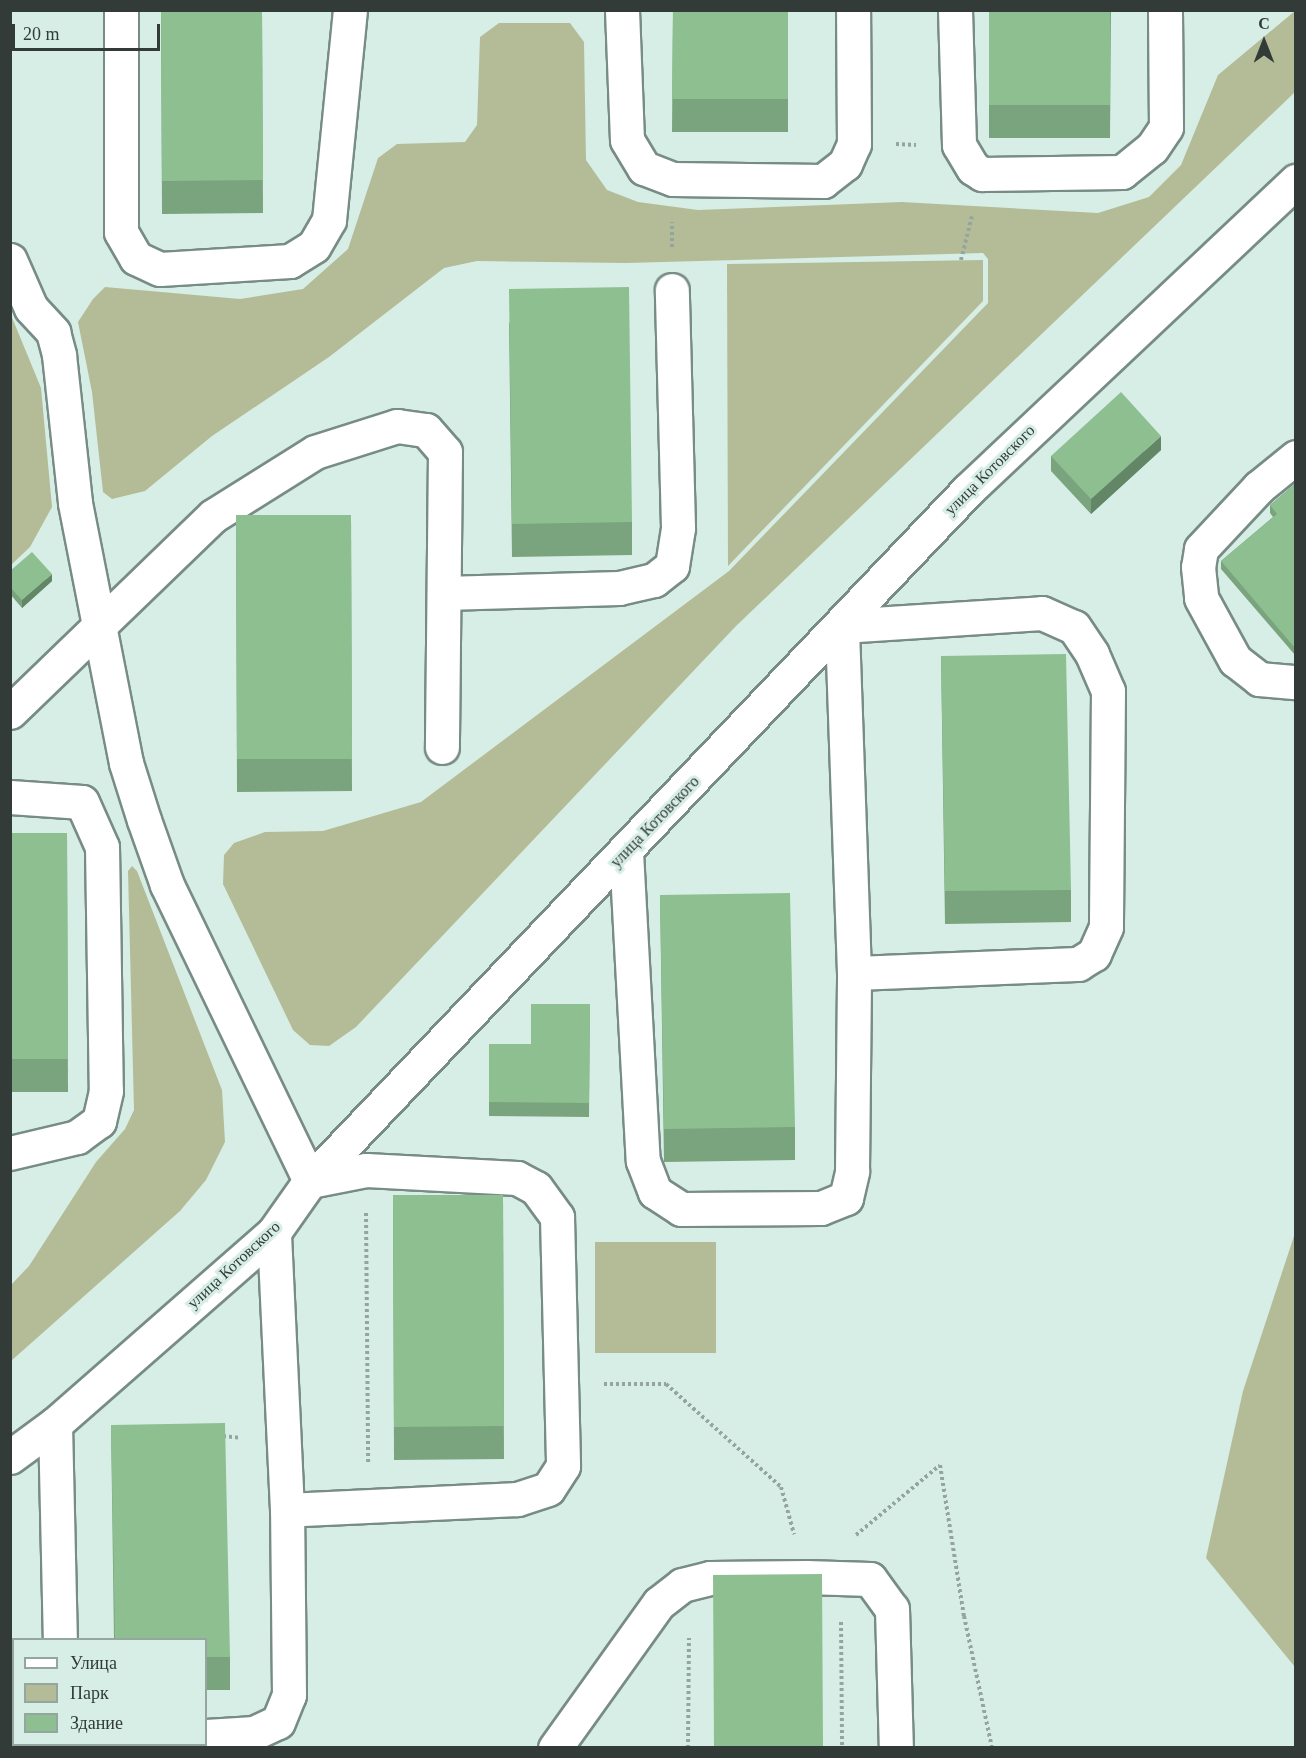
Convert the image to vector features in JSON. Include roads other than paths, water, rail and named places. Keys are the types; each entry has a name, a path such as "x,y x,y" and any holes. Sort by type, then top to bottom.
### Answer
{"lane":[{"path":"121,10 121,232 136,258 160,269 290,261 314,246 329,220 350,10"},
{"path":"622,10 627,140 644,168 673,179 823,181 845,164 854,144 853,10"},
{"path":"955,10 960,145 973,168 982,174 1122,172 1152,148 1166,127 1165,10"},
{"name":"улица Котовского","path":"10,1457 55,1424 273,1232 310,1181 842,626 984,474 1296,181"},
{"path":"10,260 31,308 53,332 60,356 75,503 97,626 126,763 144,820 167,885 310,1181 366,1170 517,1178 536,1188 557,1217 558,1384 563,1466 548,1490 517,1499 287,1510"},
{"path":"444,593 619,588 654,580 672,566 678,527 672,290"},
{"path":"10,712 213,516 315,452 397,426 426,430 445,452 442,747"},
{"path":"1296,457 1259,487 1201,549 1198,567 1201,598 1235,660 1259,679 1296,682"},
{"path":"626,852 643,1161 655,1192 681,1209 821,1208 846,1198 852,1170 854,973 842,626 1042,613 1074,627 1092,654 1108,691 1106,927 1094,954 1078,964 854,973"},
{"path":"10,797 82,802 102,848 106,1090 99,1121 77,1137 10,1153"},
{"path":"102,848 144,820"},
{"path":"207,1736 254,1733 278,1722 289,1695 287,1510 273,1232"},
{"path":"55,1424 60,1638"},
{"path":"555,1748 659,1603 682,1585 710,1578 806,1577 870,1579 892,1609 896,1748"}]}
